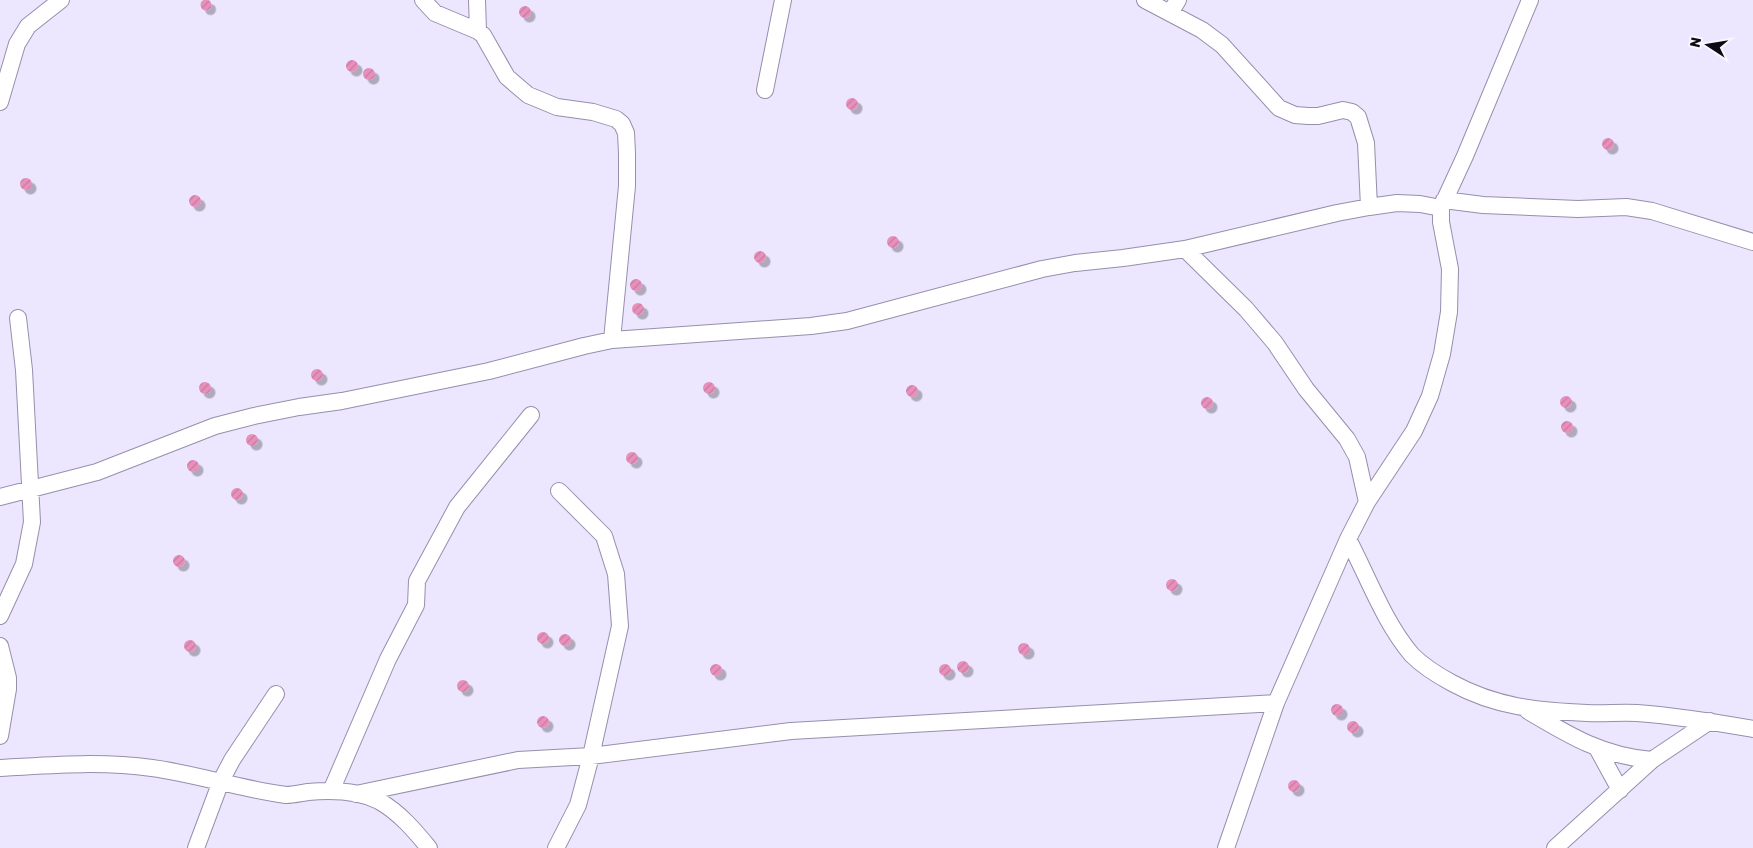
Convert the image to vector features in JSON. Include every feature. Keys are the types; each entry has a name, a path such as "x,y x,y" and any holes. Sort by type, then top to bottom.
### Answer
{"street":[{"path":"0,102 17,44 28,26 61,0"},
{"path":"423,0 435,13 478,31 483,35 507,76 528,95 557,107 593,112 616,119 622,124 626,133 627,186 612,340"},
{"path":"477,0 478,31"},
{"path":"765,90 783,0"},
{"path":"1144,0 1174,7 1222,45 1279,108 1288,113 1318,116 1343,110 1352,112 1358,117 1366,143 1369,207"},
{"path":"1226,848 1276,703 1348,539 1367,502 1414,430 1430,396 1442,354 1450,312 1450,269 1441,222 1443,204 1530,0"},
{"path":"0,497 97,472 215,426 246,418 299,407 342,401 489,371 612,340 811,326 847,321 1042,269 1185,249 1369,207 1397,203 1578,209 1626,207 1652,211 1753,242"},
{"path":"1185,249 1246,309 1275,343 1306,389 1347,439 1357,457 1367,502"},
{"path":"0,616 24,564 32,522 24,370 18,318"},
{"path":"331,791 388,659 416,605 417,581 457,507 531,415"},
{"path":"556,848 578,805 620,626 616,574 604,536 559,491"},
{"path":"1348,539 1391,626 1414,657 1440,676 1464,690 1502,704 1524,708 1589,713 1654,714 1753,729"},
{"path":"0,646 8,678 8,689 0,736"},
{"path":"196,848 221,782 232,760 276,694"},
{"path":"356,794 518,760 591,756 791,732 1276,703"},
{"path":"1524,708 1562,731 1597,748 1630,758 1652,760"},
{"path":"1555,848 1652,760 1710,721"},
{"path":"1597,748 1620,790"},
{"path":"0,768 116,764 169,770 261,791 289,795 331,791 356,794 379,801 406,821 429,848"}],"building":[{"path":"206,-1 212,5 206,11 200,5"},
{"path":"525,6 531,12 525,18 519,12"},
{"path":"352,60 358,66 352,72 346,66"},
{"path":"369,68 375,74 369,80 363,74"},
{"path":"852,98 858,104 852,110 846,104"},
{"path":"1608,138 1614,144 1608,150 1602,144"},
{"path":"26,178 32,184 26,190 20,184"},
{"path":"195,195 201,201 195,207 189,201"},
{"path":"893,236 899,242 893,248 887,242"},
{"path":"760,251 766,257 760,263 754,257"},
{"path":"636,279 642,285 636,291 630,285"},
{"path":"638,303 644,309 638,315 632,309"},
{"path":"317,369 323,375 317,381 311,375"},
{"path":"205,382 211,388 205,394 199,388"},
{"path":"709,382 715,388 709,394 703,388"},
{"path":"912,385 918,391 912,397 906,391"},
{"path":"1566,396 1572,402 1566,408 1560,402"},
{"path":"1207,397 1213,403 1207,409 1201,403"},
{"path":"1567,421 1573,427 1567,433 1561,427"},
{"path":"252,434 258,440 252,446 246,440"},
{"path":"632,452 638,458 632,464 626,458"},
{"path":"193,460 199,466 193,472 187,466"},
{"path":"237,488 243,494 237,500 231,494"},
{"path":"179,555 185,561 179,567 173,561"},
{"path":"1172,579 1178,585 1172,591 1166,585"},
{"path":"543,632 549,638 543,644 537,638"},
{"path":"565,634 571,640 565,646 559,640"},
{"path":"190,640 196,646 190,652 184,646"},
{"path":"1024,643 1030,649 1024,655 1018,649"},
{"path":"963,661 969,667 963,673 957,667"},
{"path":"716,664 722,670 716,676 710,670"},
{"path":"945,664 951,670 945,676 939,670"},
{"path":"463,680 469,686 463,692 457,686"},
{"path":"1337,704 1343,710 1337,716 1331,710"},
{"path":"543,716 549,722 543,728 537,722"},
{"path":"1353,721 1359,727 1353,733 1347,727"},
{"path":"1294,780 1300,786 1294,792 1288,786"}]}
